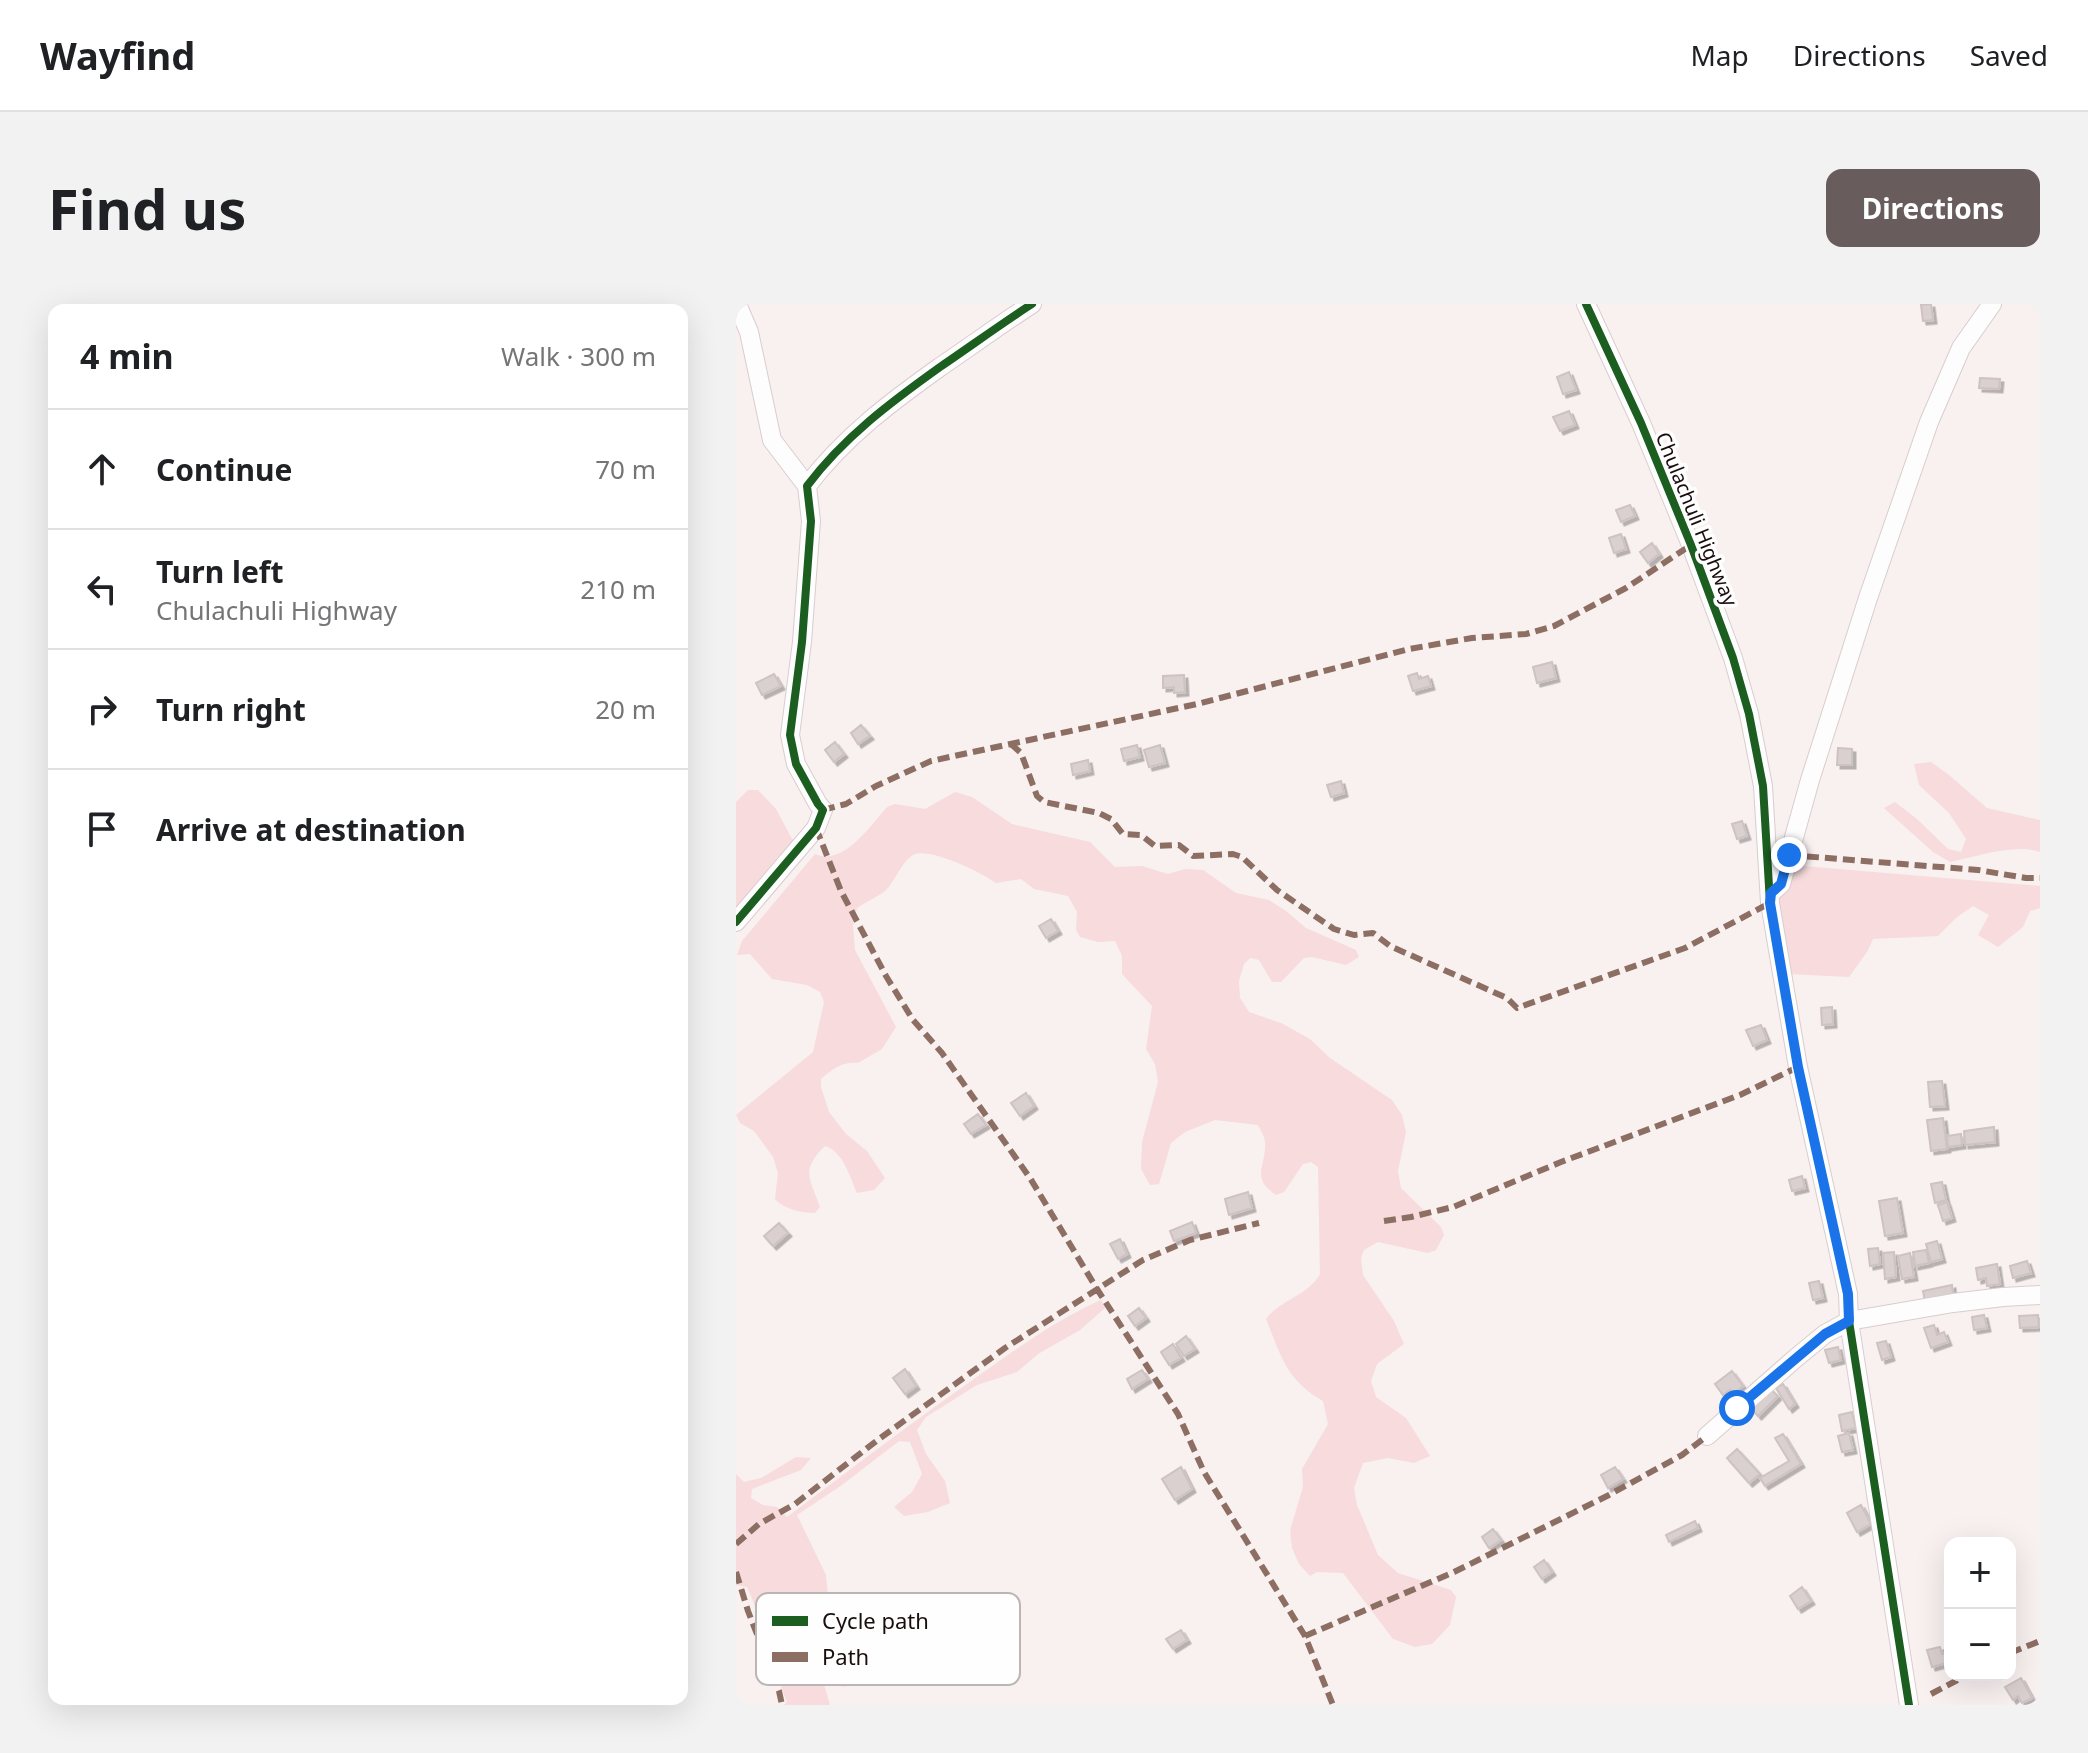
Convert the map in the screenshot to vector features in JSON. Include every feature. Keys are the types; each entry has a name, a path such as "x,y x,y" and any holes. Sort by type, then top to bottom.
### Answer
{"street":[{"path":"736,922 816,828 823,810 796,764 790,735 802,642 811,521 807,486 772,440 749,332 737,304"},
{"path":"807,486 845,441 883,408 1032,304"},
{"name":"Chulachuli Highway","path":"1586,304 1641,423 1711,596 1749,714 1763,786 1770,903 1798,1067 1848,1294 1849,1321 1909,1705"},
{"path":"1771,893 1781,884 1810,780 1868,598 1929,422 1961,348 1992,304"},
{"path":"1707,1436 1825,1334 1849,1321 1953,1303 2040,1295"}],"shaded area":[{"path":"1931,762 1987,808 2040,820 2040,852 2007,850 1950,862 1933,852 1884,808 1895,802 1948,849 1961,852 1966,839 1949,813 1919,785 1914,764"},
{"path":"748,790 758,790 776,809 792,839 800,841 736,930 736,802"},
{"path":"955,792 972,797 1012,824 1090,842 1115,867 1142,866 1168,874 1185,869 1203,870 1236,893 1269,900 1306,928 1356,950 1359,957 1346,965 1304,958 1281,982 1272,982 1259,960 1250,958 1244,964 1239,981 1240,998 1249,1012 1281,1023 1310,1039 1330,1058 1392,1100 1402,1115 1406,1132 1398,1171 1401,1188 1441,1227 1444,1235 1436,1250 1428,1253 1378,1242 1364,1250 1361,1258 1363,1275 1394,1321 1404,1344 1377,1364 1371,1381 1376,1397 1406,1418 1430,1456 1414,1463 1388,1458 1363,1463 1354,1488 1357,1505 1378,1555 1398,1573 1451,1590 1456,1597 1450,1625 1432,1644 1415,1647 1393,1639 1343,1573 1317,1572 1310,1576 1299,1564 1292,1548 1290,1530 1303,1487 1302,1469 1328,1424 1323,1401 1301,1385 1286,1366 1266,1319 1309,1287 1320,1274 1318,1167 1311,1162 1303,1164 1284,1192 1276,1195 1261,1177 1265,1143 1258,1125 1215,1120 1185,1132 1171,1143 1159,1184 1150,1185 1141,1169 1142,1142 1158,1082 1155,1064 1146,1049 1152,1006 1122,974 1122,956 1115,941 1098,942 1080,937 1076,930 1077,912 1068,896 1034,889 1021,879 996,883 943,857 921,853 909,858 885,891 857,908 853,925 855,950 896,1027 882,1049 858,1063 847,1063 834,1069 821,1079 821,1087 829,1112 846,1134 867,1151 885,1178 874,1190 857,1193 837,1153 825,1146 810,1168 809,1175 820,1207 815,1213 793,1210 775,1199 778,1173 773,1157 754,1131 740,1123 736,1115 813,1052 824,1002 820,992 807,985 772,979 750,954 737,955 742,941 815,854 836,855 846,850 887,807 895,804 925,809"},
{"path":"1791,865 2040,886 2040,908 2030,911 2023,927 1998,947 1978,935 1989,915 1973,906 1938,936 1873,939 1849,977 1789,974 1776,902"},
{"path":"1101,1300 1105,1308 1080,1330 1038,1354 1017,1372 977,1385 926,1417 917,1430 926,1454 945,1481 950,1503 928,1512 904,1516 894,1507 912,1492 922,1474 910,1442 899,1441 797,1515 826,1575 828,1593 756,1593 756,1611 747,1587 736,1585 736,1474 744,1482 761,1478 796,1457 811,1458 801,1470 752,1489 751,1498 763,1505 777,1507 787,1517 1010,1354"},
{"path":"780,1685 824,1685 830,1705 784,1705 787,1702"}],"building":[{"path":"1931,304 1933,320 1923,321 1921,305"},
{"path":"1569,372 1576,390 1563,394 1557,377"},
{"path":"1980,378 2000,379 1999,389 1979,388"},
{"path":"1569,411 1575,425 1560,431 1553,417"},
{"path":"1630,505 1635,516 1621,522 1616,510"},
{"path":"1621,534 1626,549 1614,553 1609,538"},
{"path":"1652,543 1659,554 1648,563 1640,552"},
{"path":"1552,662 1556,678 1537,683 1533,667"},
{"path":"1417,673 1419,679 1428,676 1431,686 1413,691 1408,676"},
{"path":"774,674 781,686 762,695 756,683"},
{"path":"1184,675 1185,692 1174,693 1174,687 1163,688 1163,676"},
{"path":"861,725 870,736 858,744 851,733"},
{"path":"835,742 844,754 834,762 825,750"},
{"path":"1137,745 1140,757 1124,761 1121,749"},
{"path":"1160,745 1165,763 1149,767 1144,750"},
{"path":"1838,748 1852,749 1852,765 1837,765"},
{"path":"1088,760 1090,771 1073,775 1071,764"},
{"path":"1341,781 1344,793 1331,797 1327,785"},
{"path":"1742,821 1747,836 1737,839 1732,824"},
{"path":"1051,919 1058,931 1046,938 1039,926"},
{"path":"1832,1007 1833,1024 1822,1025 1821,1008"},
{"path":"1761,1025 1767,1040 1753,1046 1746,1030"},
{"path":"1942,1081 1945,1106 1930,1107 1928,1082"},
{"path":"1026,1093 1034,1106 1020,1116 1011,1103"},
{"path":"978,1114 986,1125 971,1134 964,1124"},
{"path":"1943,1118 1947,1149 1931,1151 1927,1120"},
{"path":"1994,1127 1995,1142 1965,1145 1964,1131"},
{"path":"1961,1134 1962,1145 1948,1147 1947,1136"},
{"path":"1802,1176 1805,1188 1792,1191 1789,1180"},
{"path":"1942,1182 1946,1200 1935,1203 1931,1184"},
{"path":"1248,1192 1252,1208 1229,1215 1225,1199"},
{"path":"1897,1198 1903,1233 1885,1236 1879,1201"},
{"path":"1947,1202 1952,1218 1943,1221 1938,1205"},
{"path":"1192,1222 1196,1233 1174,1241 1170,1231"},
{"path":"779,1223 788,1233 773,1246 764,1236"},
{"path":"1120,1239 1127,1254 1118,1259 1110,1244"},
{"path":"1937,1241 1942,1259 1931,1262 1926,1244"},
{"path":"1878,1248 1880,1264 1870,1266 1868,1249"},
{"path":"1926,1250 1929,1263 1915,1266 1913,1252"},
{"path":"1894,1252 1896,1277 1885,1279 1883,1253"},
{"path":"1910,1253 1914,1277 1902,1279 1898,1256"},
{"path":"2027,1261 2031,1273 2013,1278 2010,1266"},
{"path":"1997,1264 2000,1284 1987,1286 1986,1278 1978,1280 1976,1268"},
{"path":"1819,1281 1823,1298 1813,1300 1809,1283"},
{"path":"1952,1285 1953,1295 1925,1301 1923,1291"},
{"path":"1139,1308 1146,1318 1135,1326 1128,1316"},
{"path":"1984,1315 1987,1328 1974,1330 1972,1317"},
{"path":"2038,1315 2039,1327 2020,1328 2019,1316"},
{"path":"1934,1325 1937,1335 1944,1332 1948,1342 1931,1348 1924,1328"},
{"path":"1186,1336 1195,1349 1184,1356 1176,1344"},
{"path":"1886,1341 1891,1357 1882,1360 1877,1343"},
{"path":"1173,1344 1181,1358 1169,1365 1161,1352"},
{"path":"1838,1347 1841,1360 1829,1363 1825,1350"},
{"path":"905,1369 916,1386 905,1394 893,1378"},
{"path":"1142,1370 1148,1379 1132,1389 1127,1379"},
{"path":"1732,1371 1743,1386 1733,1394 1730,1390 1723,1395 1715,1384"},
{"path":"1783,1384 1795,1404 1789,1409 1776,1388"},
{"path":"1769,1388 1778,1396 1758,1416 1750,1407"},
{"path":"1852,1412 1856,1428 1842,1431 1839,1415"},
{"path":"1849,1433 1853,1450 1842,1452 1838,1436"},
{"path":"1783,1434 1801,1464 1765,1486 1760,1478 1789,1461 1775,1438"},
{"path":"1737,1449 1760,1474 1749,1483 1727,1458"},
{"path":"1181,1467 1192,1489 1175,1500 1162,1479"},
{"path":"1615,1467 1623,1479 1608,1488 1601,1475"},
{"path":"1861,1505 1871,1524 1857,1532 1847,1513"},
{"path":"1695,1521 1698,1528 1669,1542 1666,1535"},
{"path":"1493,1529 1501,1540 1489,1548 1482,1537"},
{"path":"1544,1560 1552,1572 1542,1579 1534,1567"},
{"path":"1802,1587 1811,1601 1798,1609 1790,1596"},
{"path":"1181,1630 1187,1640 1173,1649 1166,1639"},
{"path":"1940,1647 1944,1664 1932,1667 1927,1650"},
{"path":"2021,1678 2032,1698 2022,1703 2018,1696 2013,1700 2005,1687"}],"marked path":[{"path":"823,810 846,804 876,786 931,761 1197,704 1409,649 1472,638 1526,634 1554,626 1626,588 1691,545"},
{"path":"1011,744 1021,753 1037,796 1044,802 1099,813 1111,819 1123,834 1141,835 1155,846 1179,845 1193,856 1233,854 1242,857 1277,890 1334,929 1354,935 1373,933 1390,946 1507,998 1517,1008 1685,948 1770,903"},
{"path":"816,828 841,891 886,976 913,1020 942,1053 1030,1178 1178,1414 1204,1472 1305,1636 1333,1705"},
{"path":"1789,855 2040,878"},
{"path":"1384,1221 1453,1207 1561,1162 1740,1095 1798,1067"},
{"path":"736,1544 759,1524 795,1504 1005,1348 1143,1260 1190,1240 1259,1223"},
{"path":"1305,1636 1454,1572 1607,1496 1682,1455 1707,1436"},
{"path":"736,1572 756,1632"},
{"path":"2016,1651 2040,1641"},
{"path":"1931,1694 1956,1681"},
{"path":"777,1685 782,1705"}],"cycle path":[{"path":"736,922 816,828 823,810 796,764 790,735 802,642 811,521 807,486 836,452 886,407 1032,304"},
{"path":"1586,304 1641,423 1691,545 1733,658 1749,714 1763,786 1770,903 1798,1067 1848,1294 1849,1321 1909,1705"}],"route":[{"path":"1737,1408 1825,1334 1849,1321 1848,1294 1798,1067 1770,903 1771,893 1781,884 1789,855"}]}
